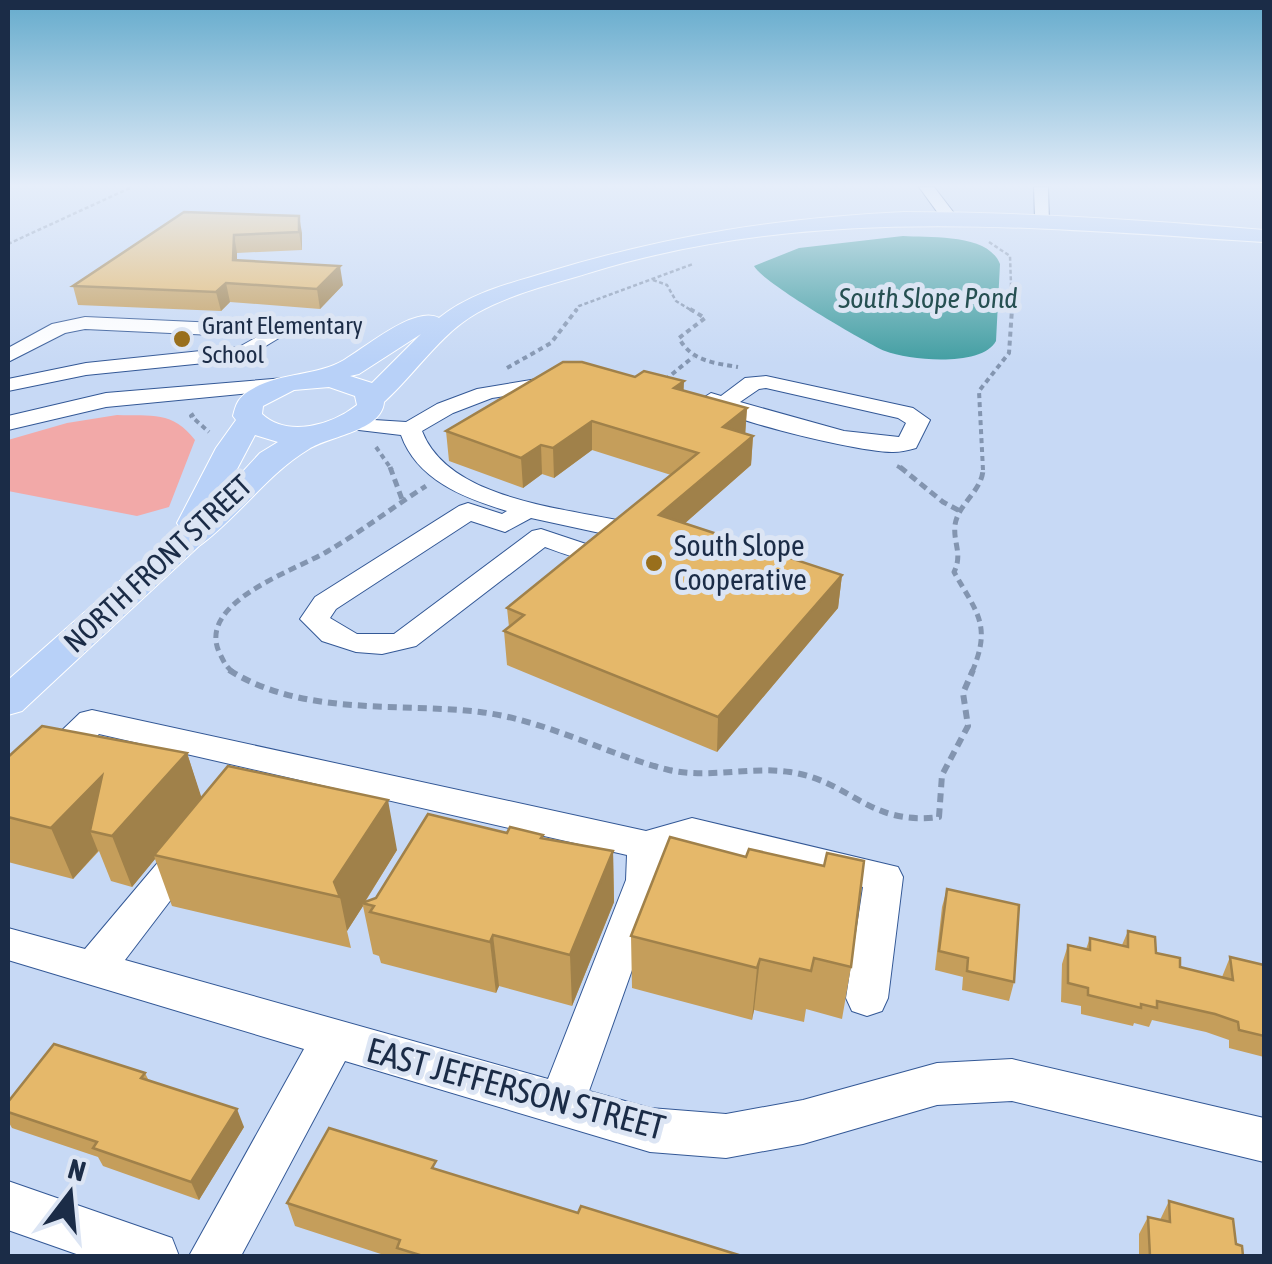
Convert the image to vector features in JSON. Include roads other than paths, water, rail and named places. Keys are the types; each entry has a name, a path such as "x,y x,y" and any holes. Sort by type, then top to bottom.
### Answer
{"main road":[{"path":"187,538 196,512 248,418 250,402 258,395 350,368 424,323 598,262 665,246"},
{"path":"384,414 427,339 460,313"},
{"path":"314,379 359,385 384,414"},
{"path":"248,418 274,432 314,432 362,416 384,414"},
{"name":"NORTH FRONT STREET","path":"8,702 187,538 218,516 271,459 314,432"}],"street":[{"path":"8,356 58,328 86,323 262,331 269,338 244,353 86,369 8,385"},
{"path":"384,414 439,413 522,384 590,379"},
{"path":"659,386 832,434 896,448 908,443 918,425 914,417 905,414 777,384 753,383 724,404"},
{"path":"8,423 79,404 285,384"},
{"path":"154,397 212,404 248,418"},
{"path":"384,414 439,413"},
{"path":"384,414 436,471 494,501 516,516 541,537 590,554 621,529 516,516 468,511 325,604 315,619 319,626 358,644 393,645 405,640 541,537"},
{"path":"8,802 92,720 646,845 692,832 884,876 867,998"},
{"path":"239,789 263,759"},
{"path":"430,835 450,802"},
{"path":"93,970 215,819"},
{"path":"561,1104 645,880 646,845"},
{"name":"EAST JEFFERSON STREET","path":"8,944 650,1130 726,1136 803,1122 937,1084 1012,1080 1264,1140"},
{"path":"214,1256 333,1040"},
{"path":"8,1206 100,1248 154,1256"}],"water":[{"name":"South Slope Pond","path":"984,247 1000,264 996,341 976,355 945,360 885,351 793,298 754,266 799,248"}],"place":[{"name":"Grant Elementary School","path":"182,339"},
{"name":"South Slope Cooperative","path":"654,563"}]}
